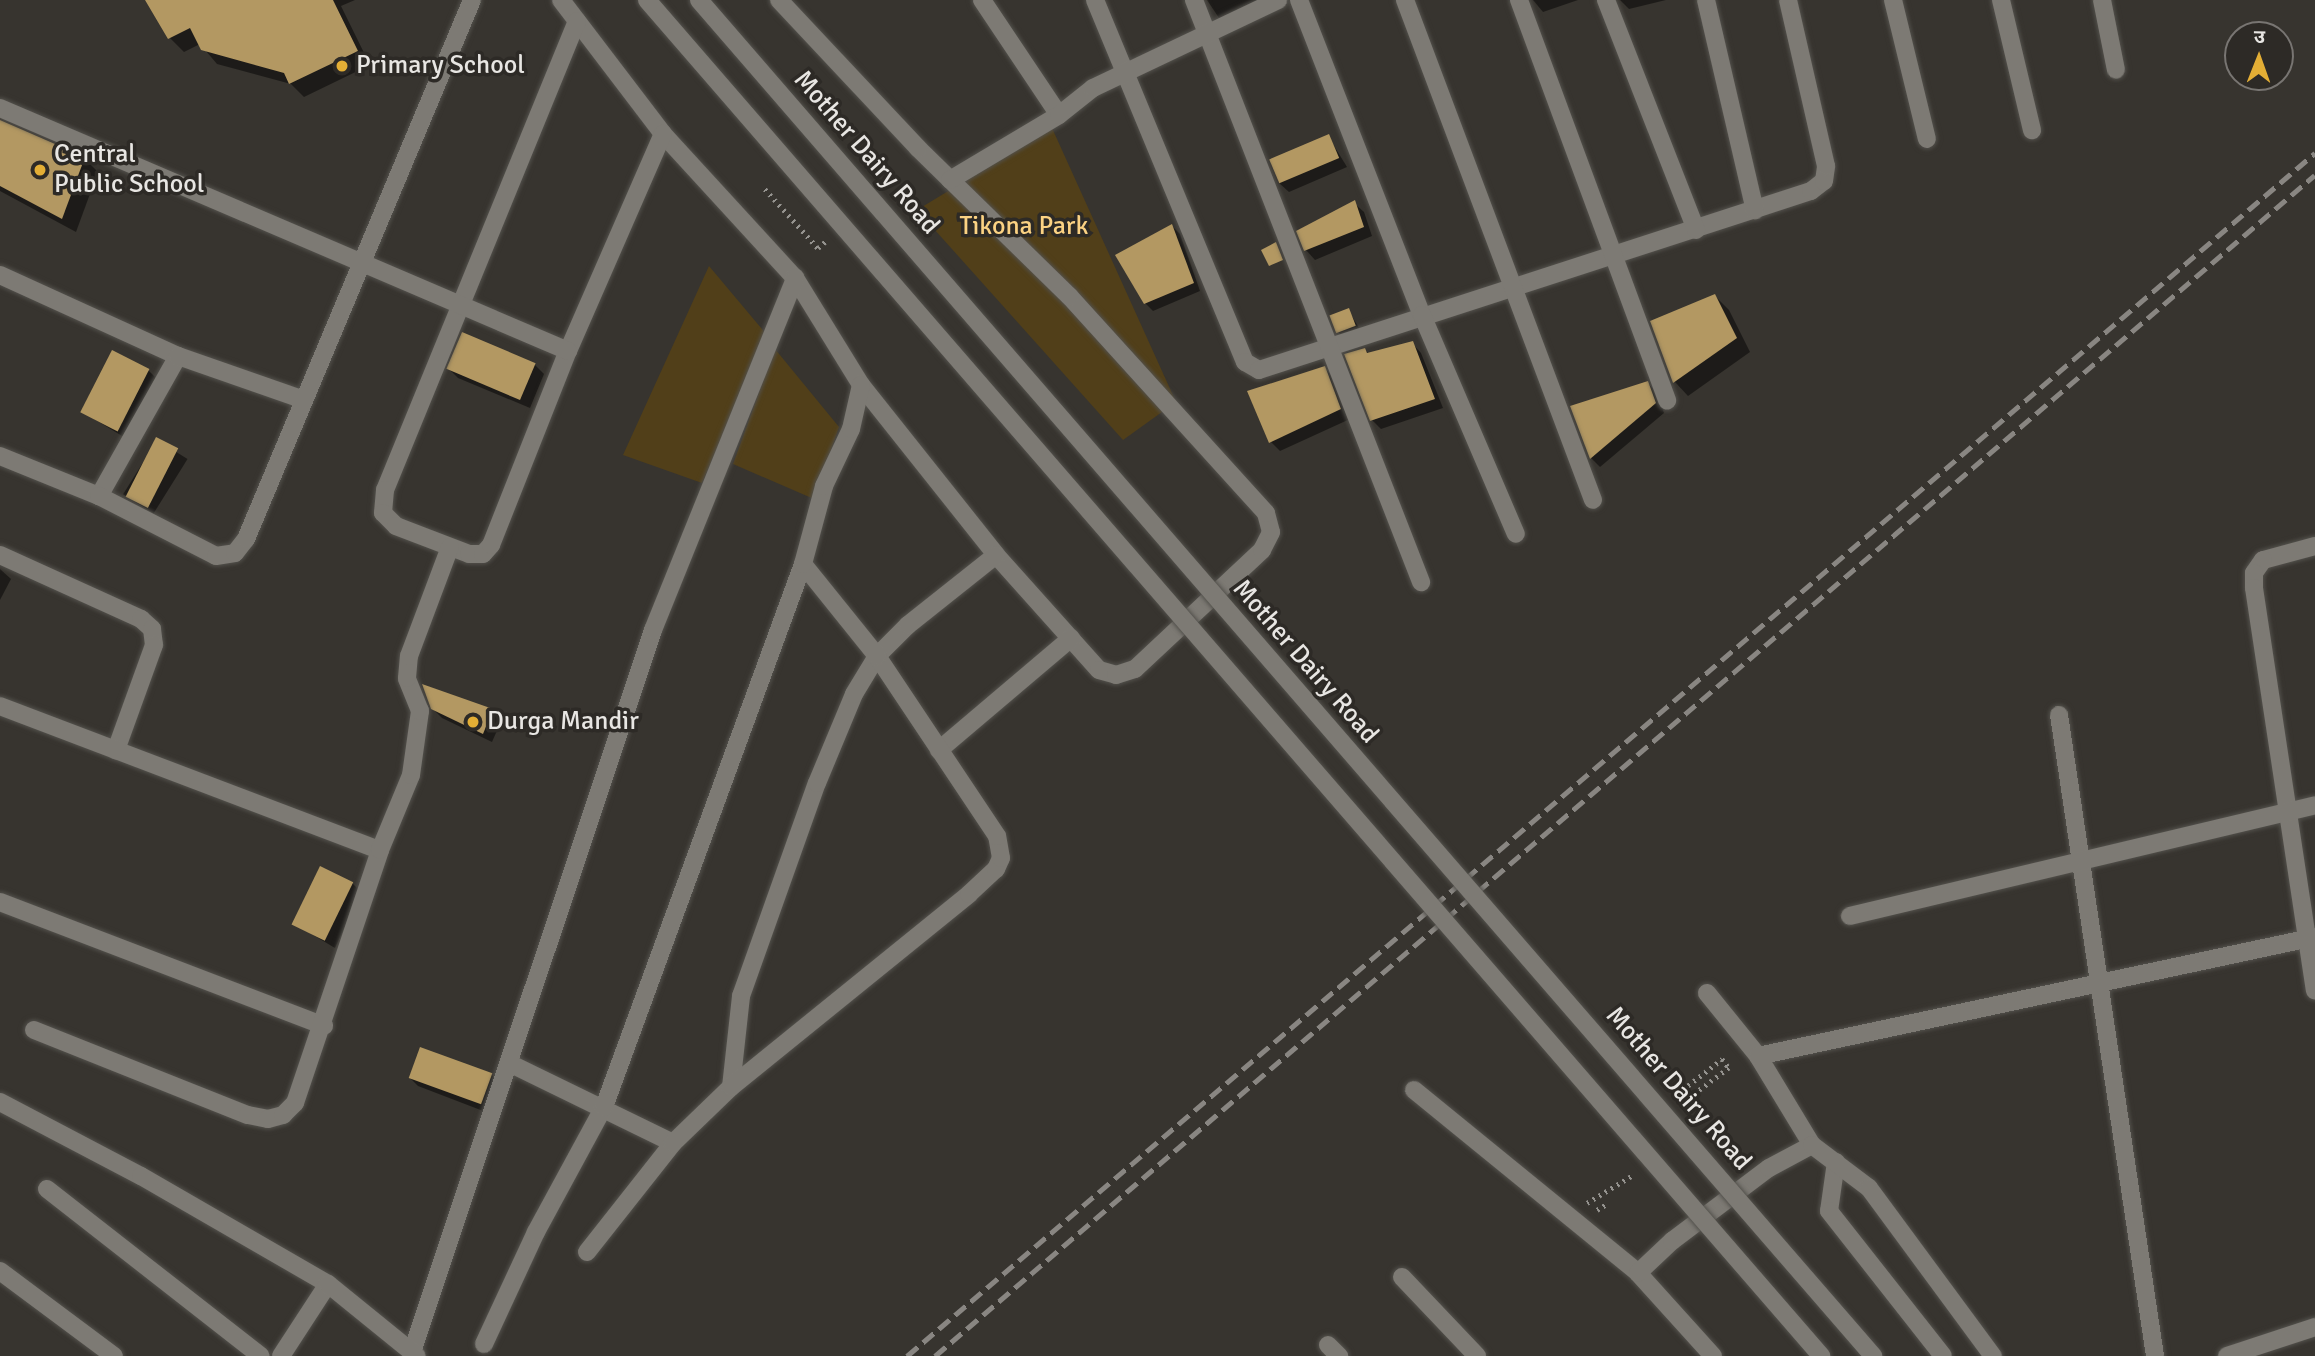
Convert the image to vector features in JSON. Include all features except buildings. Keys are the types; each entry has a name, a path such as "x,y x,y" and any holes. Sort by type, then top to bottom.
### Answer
{"street":[{"path":"0,456 99,496 216,556 235,553 246,539 472,0"},
{"path":"561,0 663,134 795,278 861,385 996,555 1099,670 1116,675 1135,669 1262,550 1271,532 1266,513 1069,296 950,180 779,0"},
{"path":"647,0 1821,1356"},
{"name":"Mother Dairy Road","path":"699,0 1873,1356"},
{"path":"982,0 1059,115"},
{"path":"1095,0 1122,72 1245,362 1259,370 1811,191 1824,181 1826,166 1788,0"},
{"path":"1194,0 1421,582"},
{"path":"950,180 1059,115 1122,72 1278,0"},
{"path":"1299,0 1422,315 1516,534"},
{"path":"1405,0 1593,500"},
{"path":"1519,0 1667,400"},
{"path":"1606,0 1696,230"},
{"path":"1706,0 1755,210"},
{"path":"1893,0 1927,139"},
{"path":"2001,0 2032,130"},
{"path":"2102,0 2116,70"},
{"path":"577,21 458,304 385,490 383,513 396,526 450,547 482,554 491,545 568,351 663,134"},
{"path":"0,108 363,261 568,351"},
{"path":"0,275 178,356 304,400"},
{"path":"0,1102 141,1176 328,1284 414,1354 653,630 795,278"},
{"path":"99,496 178,356"},
{"path":"484,1344 537,1231 604,1107 803,564 824,486 851,429 861,385"},
{"path":"2315,546 2263,560 2254,573 2287,809 2311,938 2315,990"},
{"path":"34,1030 268,1119 284,1115 295,1103 324,1026 380,850 411,775 420,732 420,711 407,678 409,656 450,547"},
{"path":"0,555 141,619 152,629 154,645 116,750"},
{"path":"731,1087 741,996 763,928 838,732 877,656 996,555"},
{"path":"587,1252 673,1143 731,1087 996,869 1002,858 997,836 877,656 803,564"},
{"path":"939,750 1071,638"},
{"path":"0,706 380,850"},
{"path":"2059,715 2155,1356"},
{"path":"1850,916 2287,809 2315,805"},
{"path":"0,902 324,1026"},
{"path":"1758,1056 2311,938"},
{"path":"1707,993 1758,1056 1812,1145 1869,1188 1993,1356"},
{"path":"511,1064 604,1107 673,1143"},
{"path":"1414,1090 1638,1273 1713,1356"},
{"path":"1638,1273 1672,1241 1769,1168 1812,1145"},
{"path":"1836,1162 1829,1211 1944,1356"},
{"path":"47,1189 261,1356"},
{"path":"0,1271 114,1356"},
{"path":"1402,1277 1476,1356"},
{"path":"281,1356 328,1284"},
{"path":"2227,1356 2315,1328"}],"path":[{"path":"765,189 818,248 827,241"},
{"path":"1677,1094 1722,1059 1729,1068 1698,1091"},
{"path":"1575,1211 1633,1175"}],"green space":[{"name":"Tikona Park","path":"1052,128 1176,402 1123,440 917,210"},
{"path":"709,266 766,334 702,483 623,455"},
{"path":"775,349 839,427 814,499 733,464"}],"railway":[{"path":"907,1356 2315,153"},
{"path":"935,1356 2315,175"}],"place":[{"name":"Primary School","path":"342,66"},
{"name":"Central Public School","path":"40,170"},
{"name":"Durga Mandir","path":"473,722"}]}
